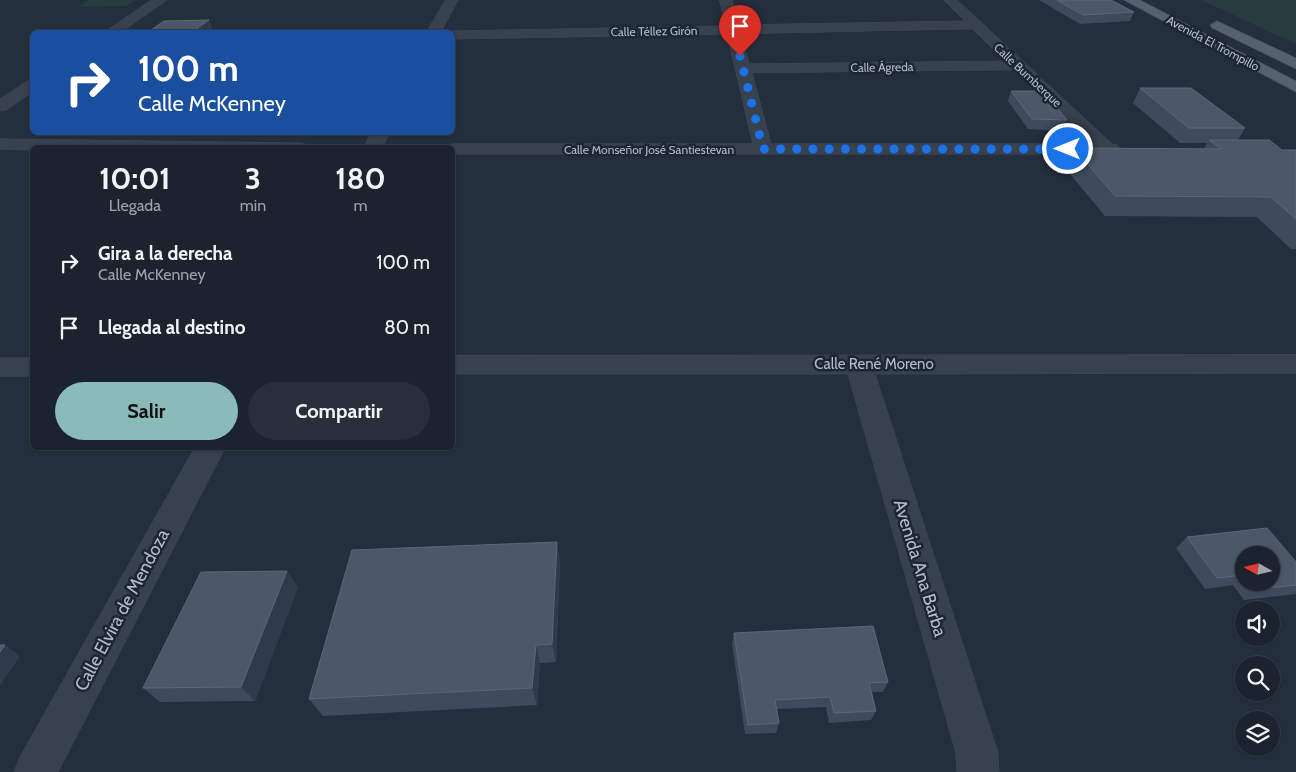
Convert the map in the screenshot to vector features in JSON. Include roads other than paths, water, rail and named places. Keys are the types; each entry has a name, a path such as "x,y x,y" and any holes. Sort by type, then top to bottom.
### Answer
{"main road":[{"name":"Avenida El Trompillo","path":"1130,0 1296,87"},
{"name":"Avenida El Trompillo","path":"1201,17 1296,64"}],"street":[{"path":"115,30 161,0"},
{"path":"435,30 452,0"},
{"path":"726,0 763,149"},
{"name":"Calle Bumberque","path":"950,0 1107,149"},
{"name":"Calle Téllez Girón","path":"455,35 975,25"},
{"name":"Calle Ágreda","path":"744,69 1020,65"},
{"path":"0,106 30,86"},
{"path":"0,144 75,145"},
{"name":"Calle Monseñor José Santiestevan","path":"455,148 1127,149"},
{"name":"Avenida Ana Barba","path":"859,364 977,753 978,772"},
{"name":"Calle René Moreno","path":"455,365 1296,364"},
{"path":"0,367 30,367"},
{"name":"Calle Elvira de Mendoza","path":"35,772 209,450"}]}
